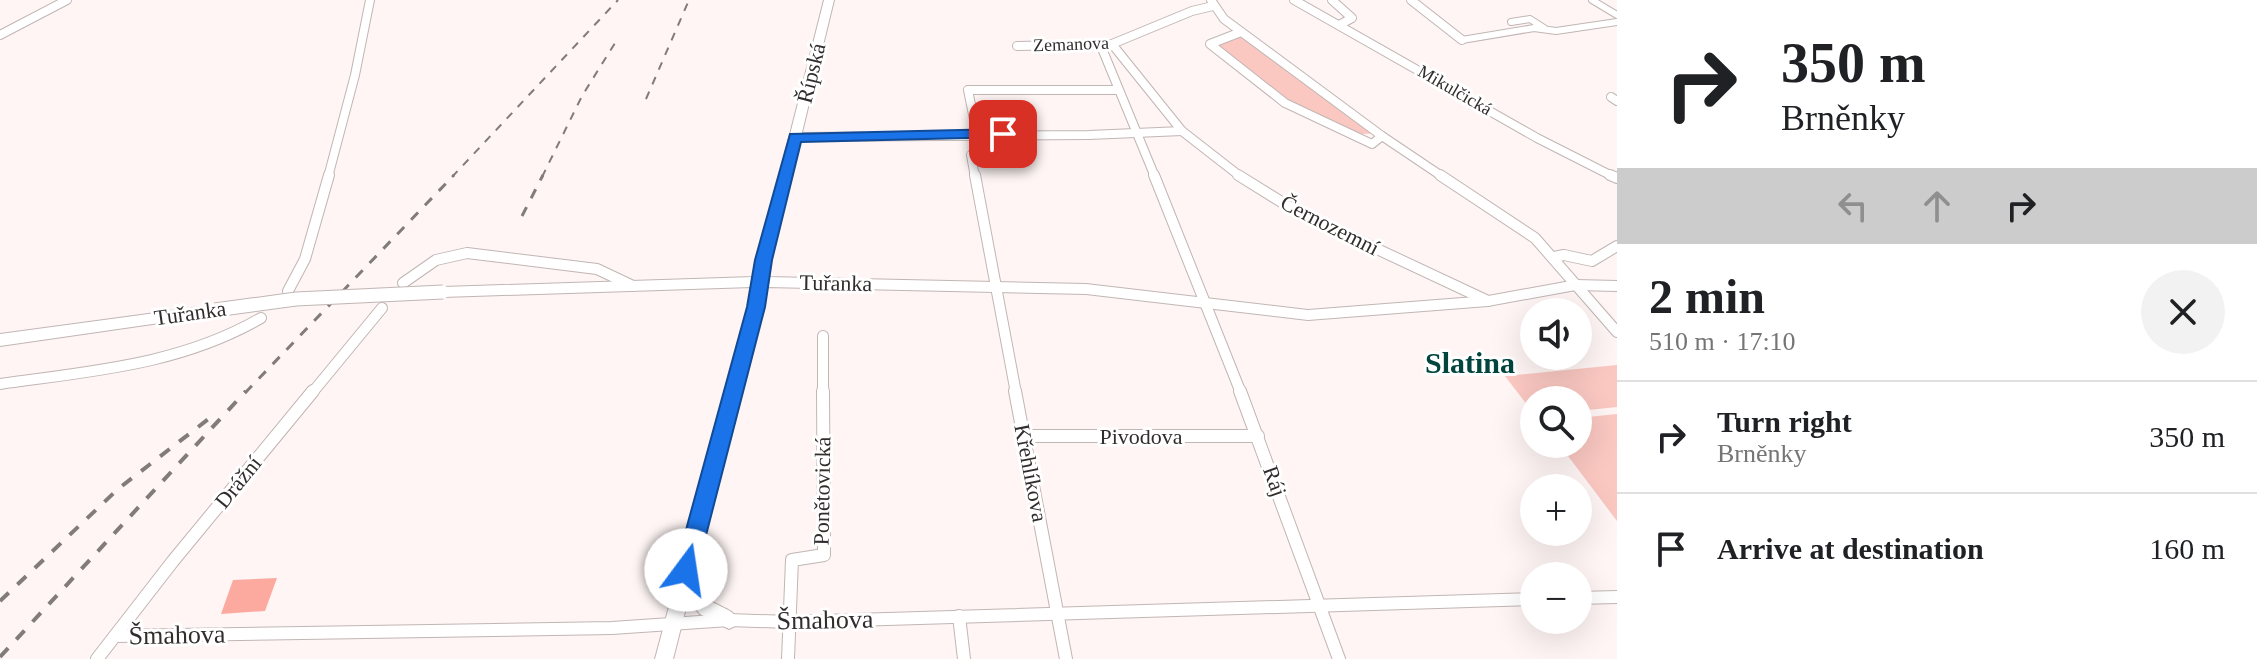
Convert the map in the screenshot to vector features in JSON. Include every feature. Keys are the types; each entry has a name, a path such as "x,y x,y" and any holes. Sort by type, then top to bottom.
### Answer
{"street":[{"path":"0,35 67,0"},
{"path":"288,291 301,268 334,157 361,53 370,0"},
{"name":"Řípská","path":"664,659 829,0"},
{"name":"Mikulčická","path":"1294,0 1537,138 1617,178"},
{"path":"1332,0 1352,18 1341,24"},
{"path":"1411,0 1462,40 1534,28 1548,31 1617,22"},
{"path":"1592,0 1617,15"},
{"path":"1212,3 1241,32 1382,136 1533,236 1617,332"},
{"name":"Zemanova","path":"1017,46 1112,44 1212,3"},
{"path":"1511,22 1530,19 1548,31"},
{"path":"1241,32 1210,44 1296,109 1372,144 1382,136"},
{"name":"Černozemní","path":"1112,44 1182,131 1223,165 1296,211 1488,301"},
{"path":"1101,46 1208,304"},
{"path":"977,134 968,90 1118,90"},
{"path":"795,137 1182,131"},
{"name":"Křehlíkova","path":"971,155 1066,659"},
{"path":"1554,257 1564,255 1592,261 1617,246"},
{"path":"403,283 436,260 467,253 597,269 633,286"},
{"name":"Tuřanka","path":"0,340 296,299 443,292 760,282 997,286 1086,289 1308,315 1488,301 1576,285 1617,286"},
{"name":"Ráj","path":"1208,304 1339,659"},
{"name":"Drážní","path":"97,659 173,561 382,308"},
{"name":"Tuřanka","path":"0,384 188,353 234,334 261,318"},
{"name":"Ponětovická","path":"789,622 792,560 824,555 823,336"},
{"name":"Pivodova","path":"1024,436 1258,436"},
{"path":"686,570 695,599 706,609 729,620"},
{"path":"1592,598 1617,597"},
{"name":"Šmahova","path":"115,636 672,626 729,620 789,622 1520,599"},
{"path":"959,616 964,659"},
{"path":"788,659 789,622"}],"shaded area":[{"path":"1239,34 1373,133 1354,133 1311,117 1267,88 1213,45"},
{"path":"1617,365 1617,407 1592,410 1592,386 1520,386 1520,396 1505,376 1592,370 1592,367"},
{"path":"1617,414 1617,521 1592,488 1592,474 1582,474 1570,458 1592,458 1592,417"},
{"path":"277,578 265,611 221,614 233,580"}],"railway":[{"path":"452,177 618,0"},
{"path":"646,99 689,0"},
{"path":"543,176 582,96 615,43"},
{"path":"245,393 454,175"},
{"path":"522,216 543,176"},
{"path":"0,657 246,391"},
{"path":"0,601 118,489 211,417"}],"district":[{"name":"Slatina","path":"1470,362"}],"route":[{"path":"686,570 756,307 763,260 795,137 1003,134"}]}
